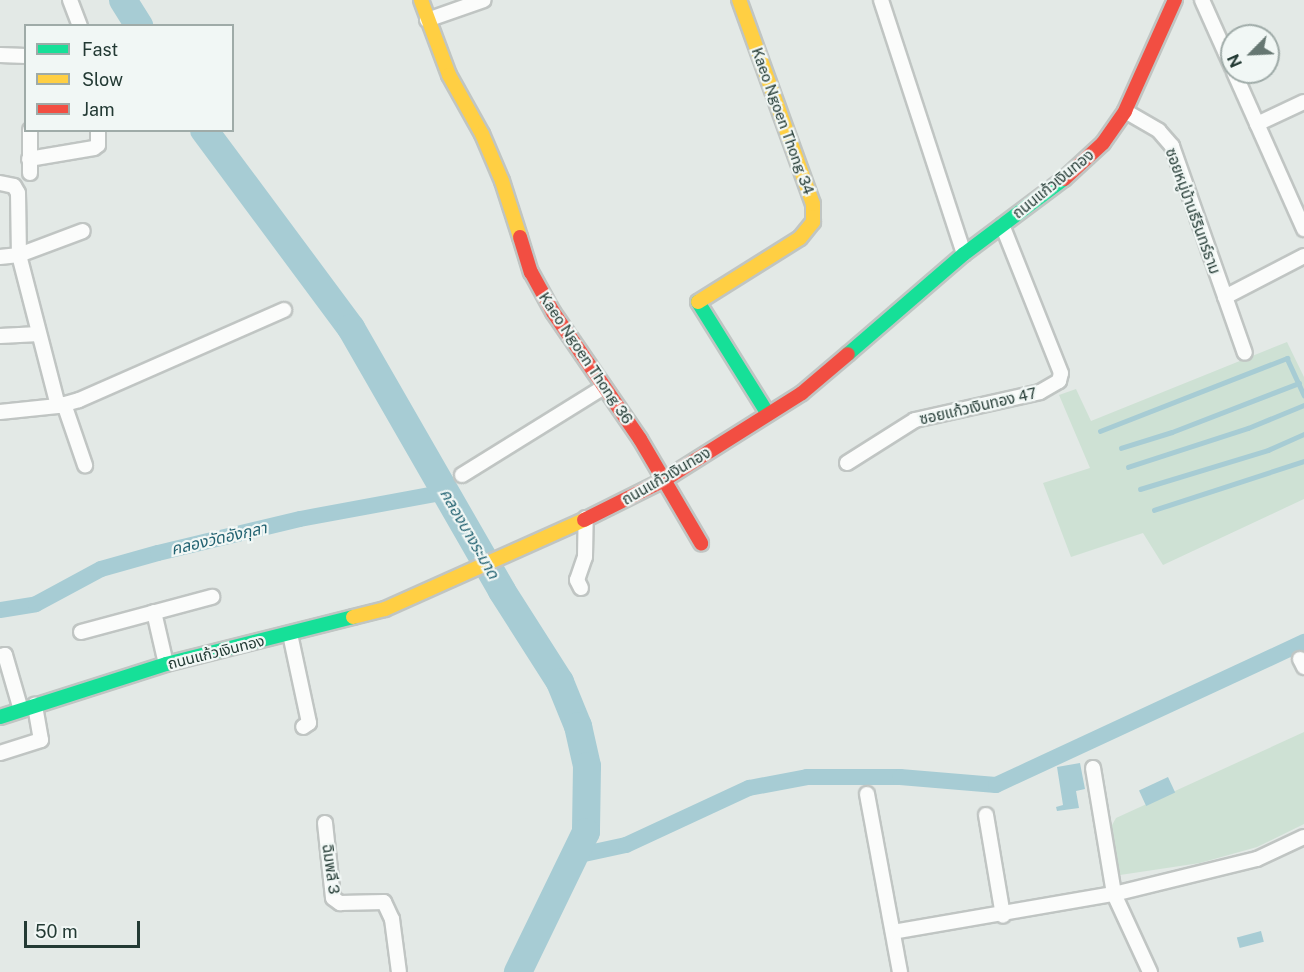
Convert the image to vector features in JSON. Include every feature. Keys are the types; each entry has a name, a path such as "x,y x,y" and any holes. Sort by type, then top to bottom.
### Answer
{"street":[{"path":"70,0 79,24"},
{"name":"Kaeo Ngoen Thong 36","path":"421,0 449,75 483,134 531,272 553,312 664,480 701,543"},
{"path":"427,20 484,0"},
{"name":"Kaeo Ngoen Thong 34","path":"739,0 813,204 813,222 800,238 697,302 768,414"},
{"path":"881,0 964,254"},
{"name":"ถนนแก้วเงินทอง","path":"0,717 166,664 290,634 422,596 556,534 664,480 768,414 850,354 964,254 1077,169 1103,143 1125,111 1175,0"},
{"path":"1202,0 1220,40"},
{"path":"0,55 24,56"},
{"path":"1239,84 1304,229"},
{"path":"1257,124 1304,102"},
{"name":"ซอยหมู่บ้านธีรินทร์ธาม","path":"1125,111 1159,131 1172,146 1245,353"},
{"path":"30,132 29,166 94,148 98,144 98,132"},
{"path":"0,183 14,186 18,193 19,255 39,334 61,405 85,465"},
{"name":"ซอยแก้วเงินทอง 47","path":"847,463 915,420 1040,392 1059,381 1061,373 1002,225"},
{"path":"0,256 19,255 83,231"},
{"path":"1225,297 1304,256"},
{"path":"0,412 61,405 284,310"},
{"path":"0,336 39,334"},
{"path":"462,475 604,387"},
{"path":"581,588 577,580 585,557 586,518"},
{"path":"81,632 213,597"},
{"path":"154,612 166,664"},
{"path":"290,634 309,723 303,727"},
{"path":"0,656 5,655 21,710"},
{"path":"0,753 41,740 35,705"},
{"path":"1093,768 1114,894 1150,972"},
{"path":"867,794 900,972"},
{"path":"986,815 1004,916"},
{"name":"ฉิมพลี 3","path":"325,823 333,898 340,903 384,902 392,919 399,972"},
{"path":"893,932 1004,916 1114,894 1257,859 1304,837"}],"green space":[{"path":"1287,342 1304,377 1304,499 1163,565 1143,533 1071,557 1043,483 1090,468 1059,395 1076,389 1091,421"},
{"path":"1304,732 1304,824 1257,847 1200,863 1120,875 1111,827 1116,818"}],"water":[{"path":"1080,763 1085,789 1076,791 1079,808 1057,811 1056,807 1063,805 1057,767"},
{"path":"1168,777 1175,792 1146,806 1139,791"},
{"path":"1261,931 1264,942 1240,948 1237,937"}],"waterway":[{"name":"คลองบางระมาด","path":"123,0 138,24"},
{"name":"คลองบางระมาด","path":"205,132 351,328 502,591 560,682 578,726 587,766 586,832 518,972"},
{"path":"1100,431 1287,358 1304,395"},
{"path":"1121,448 1172,432 1299,383"},
{"path":"1128,467 1248,428 1304,405"},
{"path":"1140,489 1268,450 1304,434"},
{"path":"1154,510 1304,461"},
{"name":"คลองวัดอังกุลา","path":"0,610 36,604 101,569 158,553 300,519 446,492"},
{"path":"575,856 626,845 749,788 807,777 900,777 996,785 1304,642"}],"traffic: fast":[{"path":"848,354 964,254 1064,179"},
{"path":"698,302 768,414"},
{"path":"0,717 166,664 353,617"}],"traffic: slow":[{"path":"421,0 449,75 482,134 502,181 520,237"},
{"path":"698,302 800,238 813,222 813,204 739,0"},
{"path":"353,617 385,609 584,520"}],"traffic: jam":[{"path":"1064,179 1103,143 1125,111 1175,0"},
{"path":"520,237 531,272 553,312 640,439 701,543"},
{"path":"584,520 664,480 802,393 848,354"}]}
